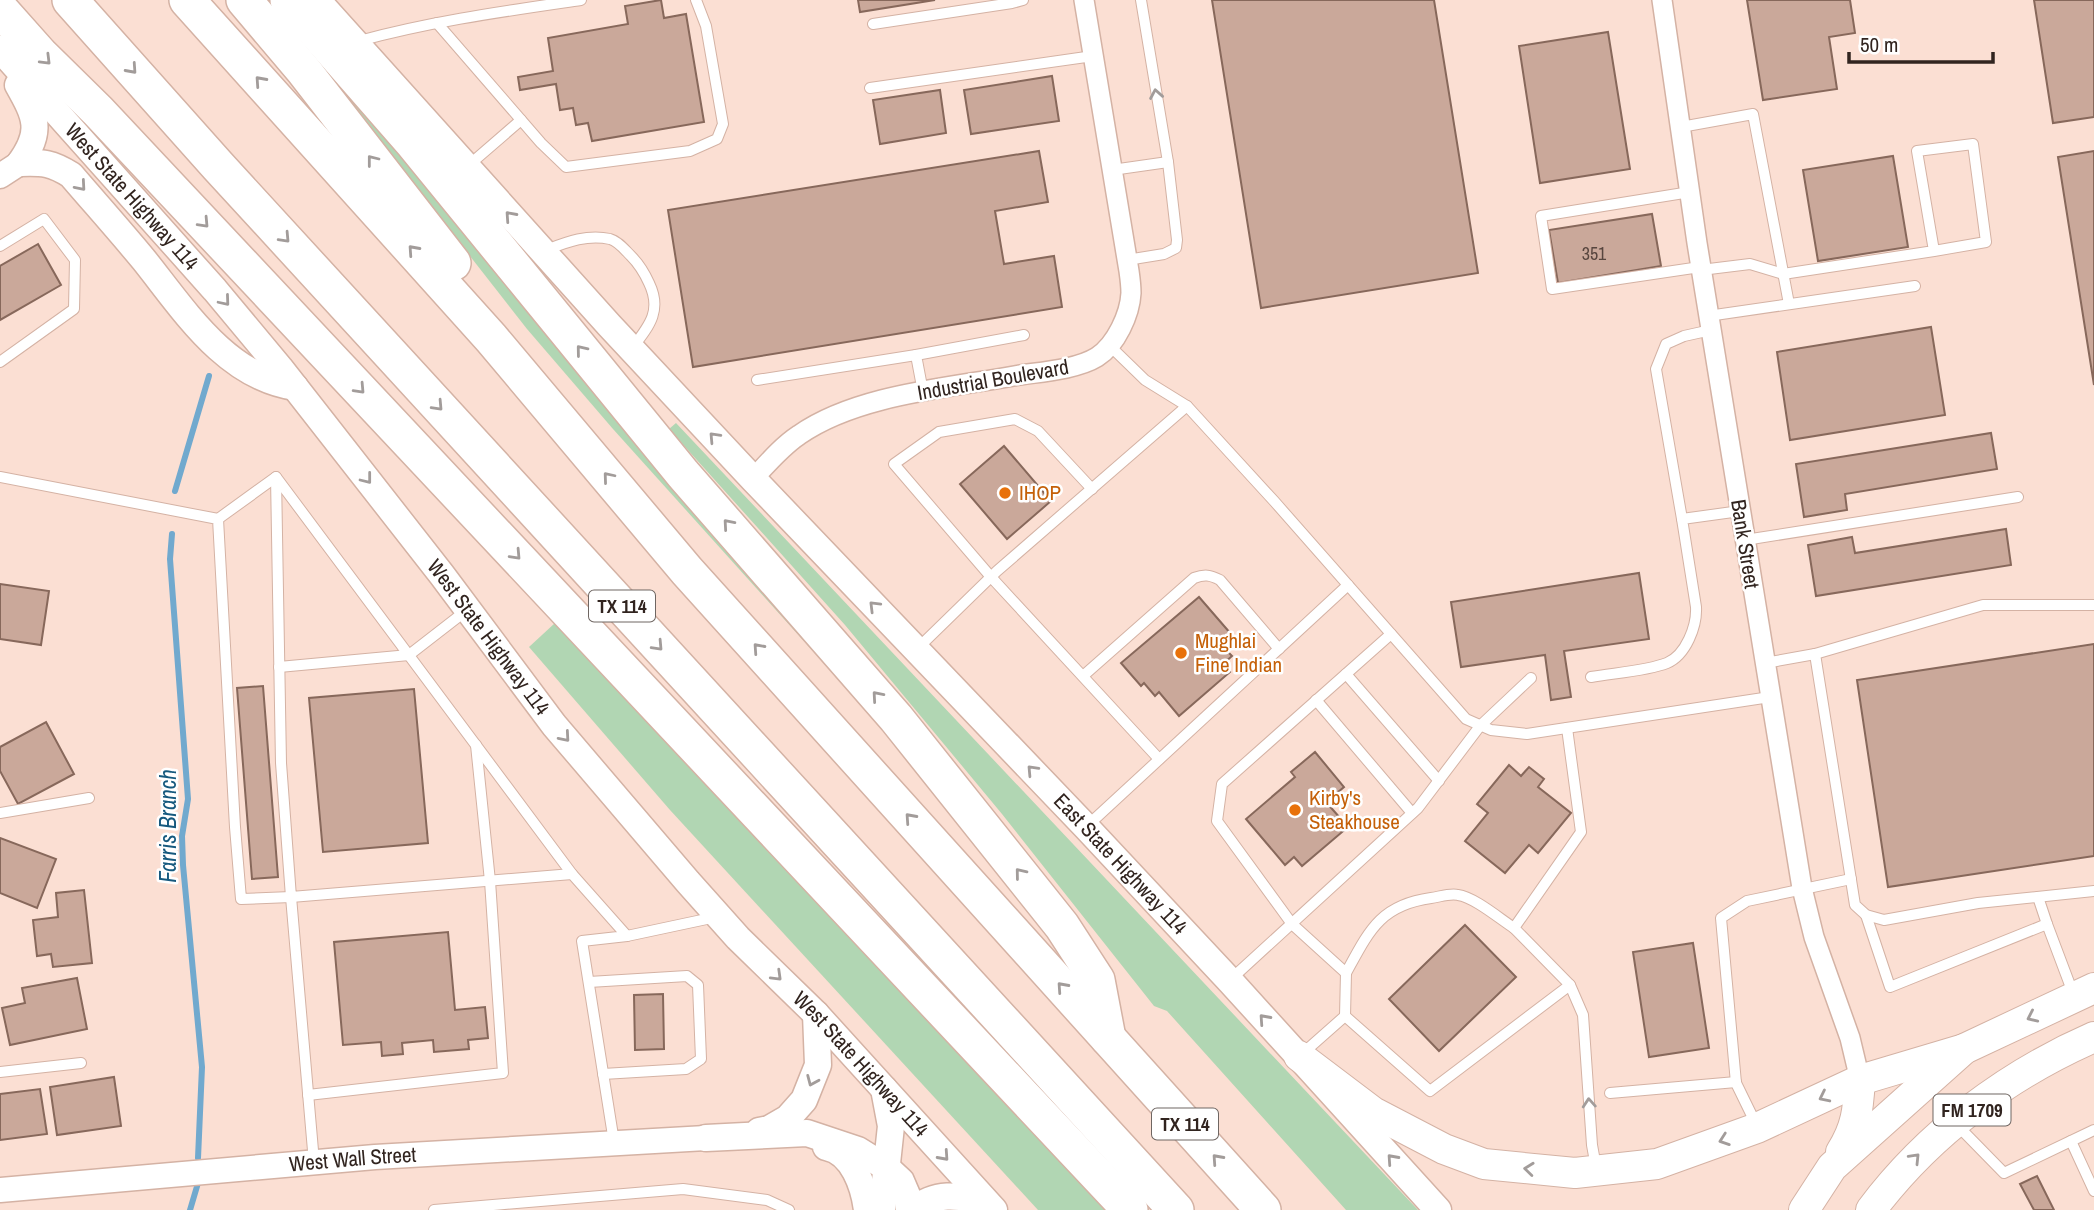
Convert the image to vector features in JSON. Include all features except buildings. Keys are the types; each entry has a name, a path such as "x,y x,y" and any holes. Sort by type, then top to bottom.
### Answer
{"highway":[{"name":"TX 114","path":"71,0 218,166 1176,1210"},
{"name":"TX 114","path":"187,0 491,338 687,571 1263,1210"},
{"path":"244,0 304,71 467,281 491,338"},
{"path":"288,0 412,142 683,474 896,718 1062,926 1097,980 1108,1038"},
{"path":"0,9 1130,1210"}],"main road":[{"path":"317,0 542,252 753,480"},
{"path":"0,51 34,113 32,146 10,169"},
{"name":"West State Highway 114","path":"0,51 215,290 295,387 554,725 738,938 816,1014 989,1205"},
{"path":"10,169 43,162 71,174 207,337 248,371 295,387"},
{"name":"East State Highway 114","path":"753,480 1086,827 1438,1210"},
{"name":"FM 1709","path":"1804,1210 1832,1167 1964,1049 2084,993"},
{"path":"706,1138 769,1129 796,1110 804,1100 818,1065 816,1014"},
{"name":"FM 1709","path":"1871,1210 1917,1155 1954,1123 2006,1084 2057,1053 2094,1037"},
{"path":"1299,1056 1373,1112 1444,1149 1484,1164 1575,1173 1657,1164 1757,1128 1860,1080 1964,1049"},
{"path":"1832,1167 1852,1135 1860,1080"},
{"path":"882,1210 891,1126 884,1089"},
{"path":"706,1138 807,1133 858,1150 887,1168 901,1181 909,1210"},
{"path":"706,1138 803,1143 833,1149 849,1161 864,1190 867,1210"},
{"path":"914,1210 937,1197 956,1195 989,1205"}],"street":[{"name":"Industrial Boulevard","path":"753,480 788,444 820,421 858,406 1072,366 1097,357 1115,338 1131,295 1084,0"},
{"name":"Bank Street","path":"1662,0 1709,323 1802,888 1814,937 1850,1038 1860,1080"},
{"name":"West Wall Street","path":"0,1190 314,1162 706,1138"}],"lane":[{"path":"355,42 437,23 581,0"},
{"path":"437,23 521,120 566,167 690,151 717,139 723,124 706,26 696,0"},
{"path":"873,24 1023,0"},
{"path":"1127,260 1164,254 1176,248 1177,240 1168,162 1141,0"},
{"path":"870,88 1093,56"},
{"path":"1681,127 1753,114 1789,304"},
{"path":"467,167 521,120"},
{"path":"1689,192 1541,216 1552,289 1749,264 1783,274 1934,251 1986,242 1973,144 1917,151 1934,251"},
{"path":"1112,170 1168,162"},
{"path":"0,246 44,219 75,260 74,309 0,362"},
{"path":"542,252 581,238 601,238 614,240 642,267 656,296 655,312 632,349"},
{"path":"1591,677 1669,663 1687,644 1697,620 1656,369 1666,344 1709,323 1789,304 1914,286"},
{"path":"757,380 1024,335"},
{"path":"1109,345 1144,380 1186,406 1466,719 1492,730 1527,734 1770,697"},
{"path":"916,355 923,392"},
{"path":"917,649 991,577 1186,406"},
{"path":"1092,489 1038,431 1015,419 939,432 894,464 991,577 1159,760"},
{"path":"0,477 218,519 276,477"},
{"path":"276,477 572,874 627,936"},
{"path":"276,477 281,762 314,1162"},
{"path":"1745,540 2018,497"},
{"path":"1682,519 1740,511"},
{"path":"218,519 234,827 241,900 572,874"},
{"path":"1083,677 1194,578 1204,575 1220,580 1279,649"},
{"path":"1086,827 1348,585"},
{"path":"1764,663 1815,654 1983,606 2094,605"},
{"path":"279,667 409,655 467,610"},
{"path":"1346,972 1292,924 1217,821 1222,784 1391,634"},
{"path":"1815,654 1855,905 1867,915 1884,920 1978,903 2094,891"},
{"path":"1346,674 1438,781"},
{"path":"1230,981 1412,813 1480,726 1531,678"},
{"path":"1316,700 1412,813"},
{"path":"1514,928 1581,832 1567,728"},
{"path":"309,1095 503,1073 490,881 476,744"},
{"path":"0,813 89,798"},
{"path":"1757,1128 1737,1082 1721,918 1747,901 1851,879"},
{"path":"1299,1056 1345,1016 1346,972 1370,929 1393,909 1418,900 1458,894 1481,905 1514,928 1570,985 1583,1015 1592,1145 1597,1171"},
{"path":"2038,897 2047,924 2084,993"},
{"path":"1867,915 1890,987 2047,924"},
{"path":"614,1142 582,942 627,936 720,916"},
{"path":"589,982 687,976 698,985 701,1059 686,1069 603,1074"},
{"path":"1345,1016 1430,1091 1570,985"},
{"path":"0,1072 81,1063"},
{"path":"1610,1093 1737,1082"},
{"path":"1954,1123 2004,1173 2094,1130"},
{"path":"2071,1141 2094,1191"},
{"path":"434,1210 683,1189 767,1200 789,1210"}],"green space":[{"path":"327,56 874,719 613,429 527,329 319,63"},
{"path":"676,423 1418,1210 1346,1210 1167,1011 1154,1006 1002,814 845,625 669,429"},
{"path":"555,623 978,1070 1106,1210 1038,1210 670,810 529,647"}],"waterway":[{"name":"Farris Branch","path":"175,491 209,376"},
{"name":"Farris Branch","path":"172,534 170,559 188,799 182,836 183,865 202,1067 198,1158"},
{"name":"Farris Branch","path":"190,1210 198,1183"}],"place":[{"name":"IHOP","path":"1005,493"},
{"name":"Mughlai Fine Indian","path":"1181,653"},
{"name":"Kirby's Steakhouse","path":"1295,810"}]}
